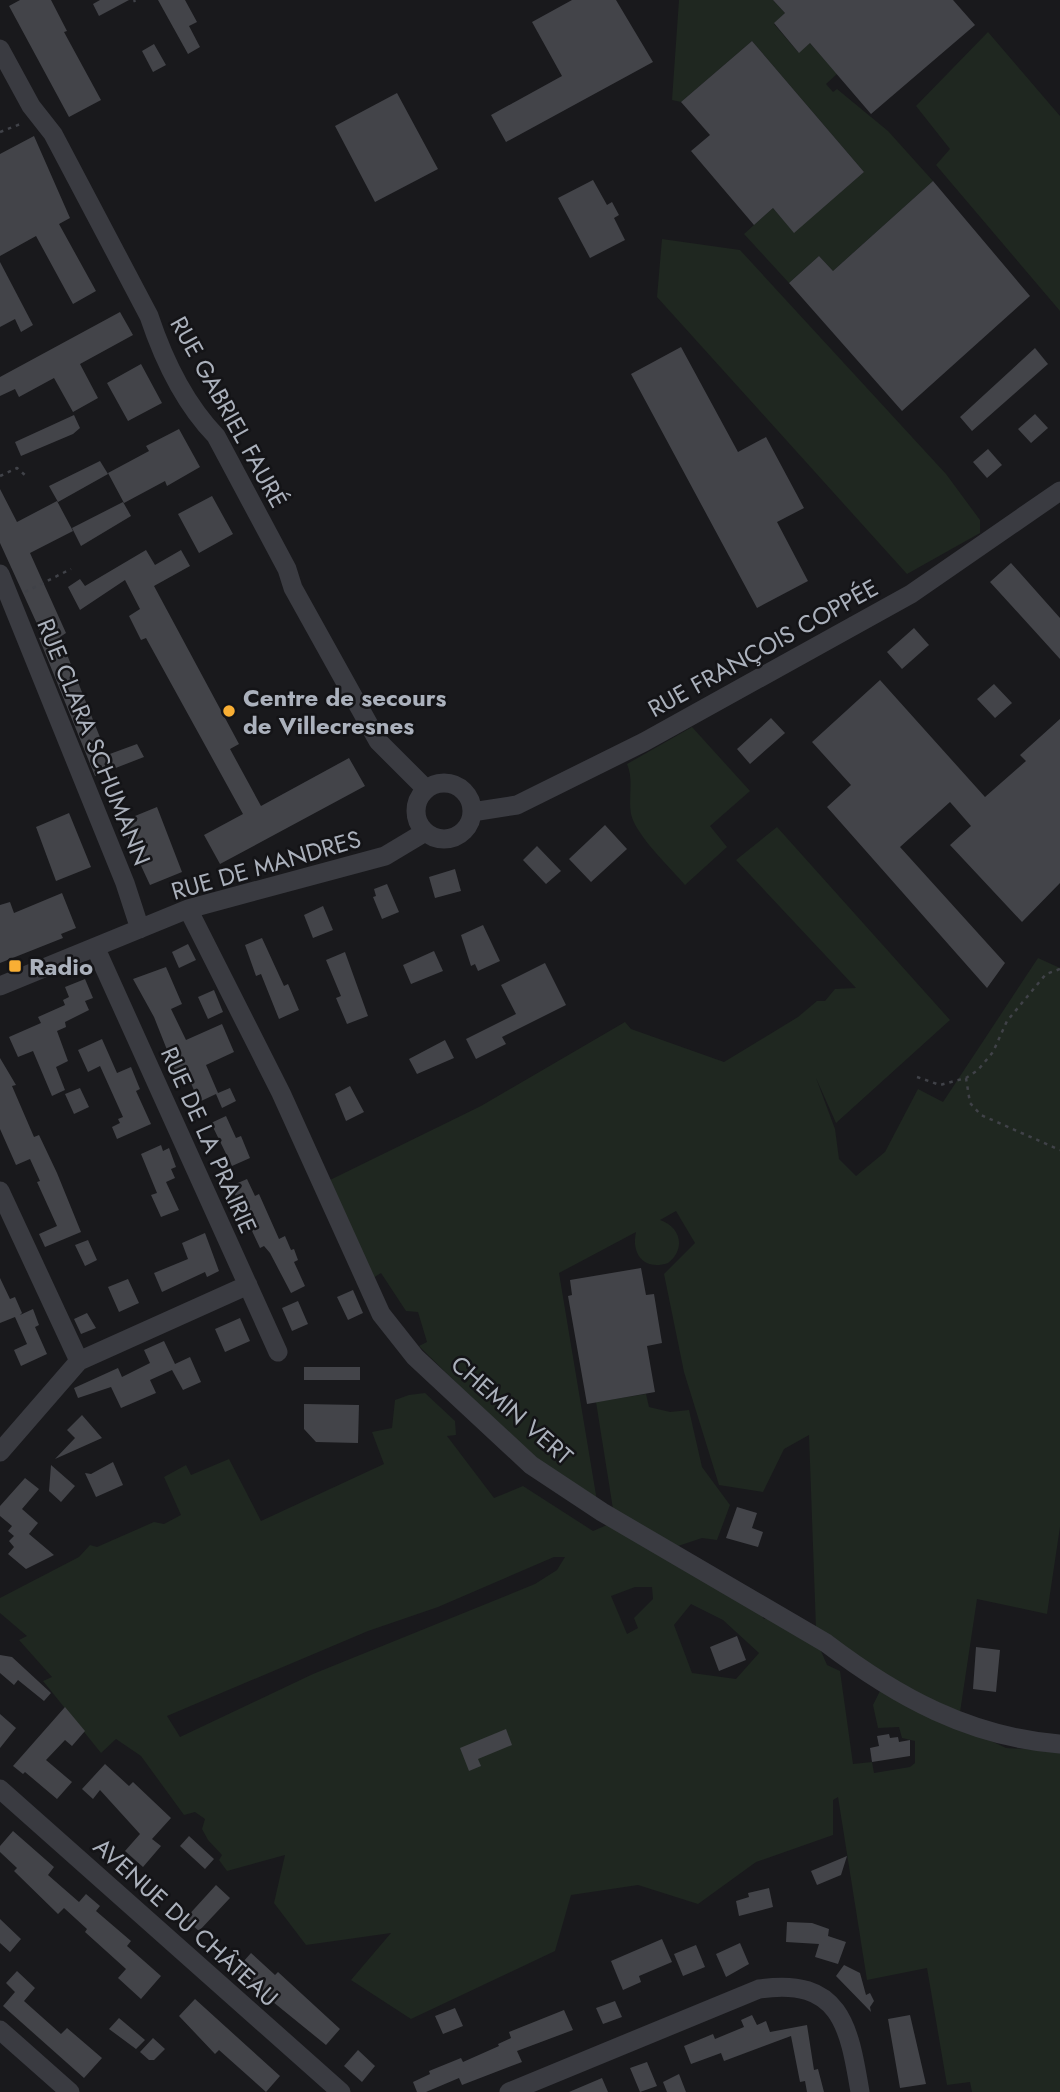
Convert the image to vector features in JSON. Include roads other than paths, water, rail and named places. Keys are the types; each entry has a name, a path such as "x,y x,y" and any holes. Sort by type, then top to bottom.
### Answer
{"street":[{"name":"RUE GABRIEL FAURÉ","path":"0,49 39,116 53,134 143,304 158,342 199,419 216,436 349,691 378,741 426,789"},
{"name":"RUE FRANÇOIS COPPÉE","path":"472,812 517,805 644,742 911,594 1060,491"},
{"name":"RUE CLARA SCHUMANN","path":"0,574 125,883 140,929"},
{"path":"440,783 456,786 468,796 472,812 467,827 455,837 439,839 425,832 416,811 426,789 440,783"},
{"name":"RUE DE MANDRES","path":"0,986 96,949 188,909 385,856 425,832"},
{"name":"CHEMIN VERT","path":"188,909 281,1093 381,1314 415,1357 531,1465 602,1513 826,1643 858,1668 964,1725 1009,1738 1060,1744"},
{"name":"RUE DE LA PRAIRIE","path":"96,949 278,1352"},
{"path":"0,1191 79,1361"},
{"path":"0,1452 79,1361 248,1285"},
{"name":"AVENUE DU CHÂTEAU","path":"0,1789 341,2092"},
{"path":"509,2092 759,1989 786,1985 816,1992 839,2013 853,2048 860,2092"},
{"path":"0,2030 70,2092"}],"place":[{"name":"Centre de secours de Villecresnes","path":"229,711"},
{"name":"Radio","path":"15,966"}]}
